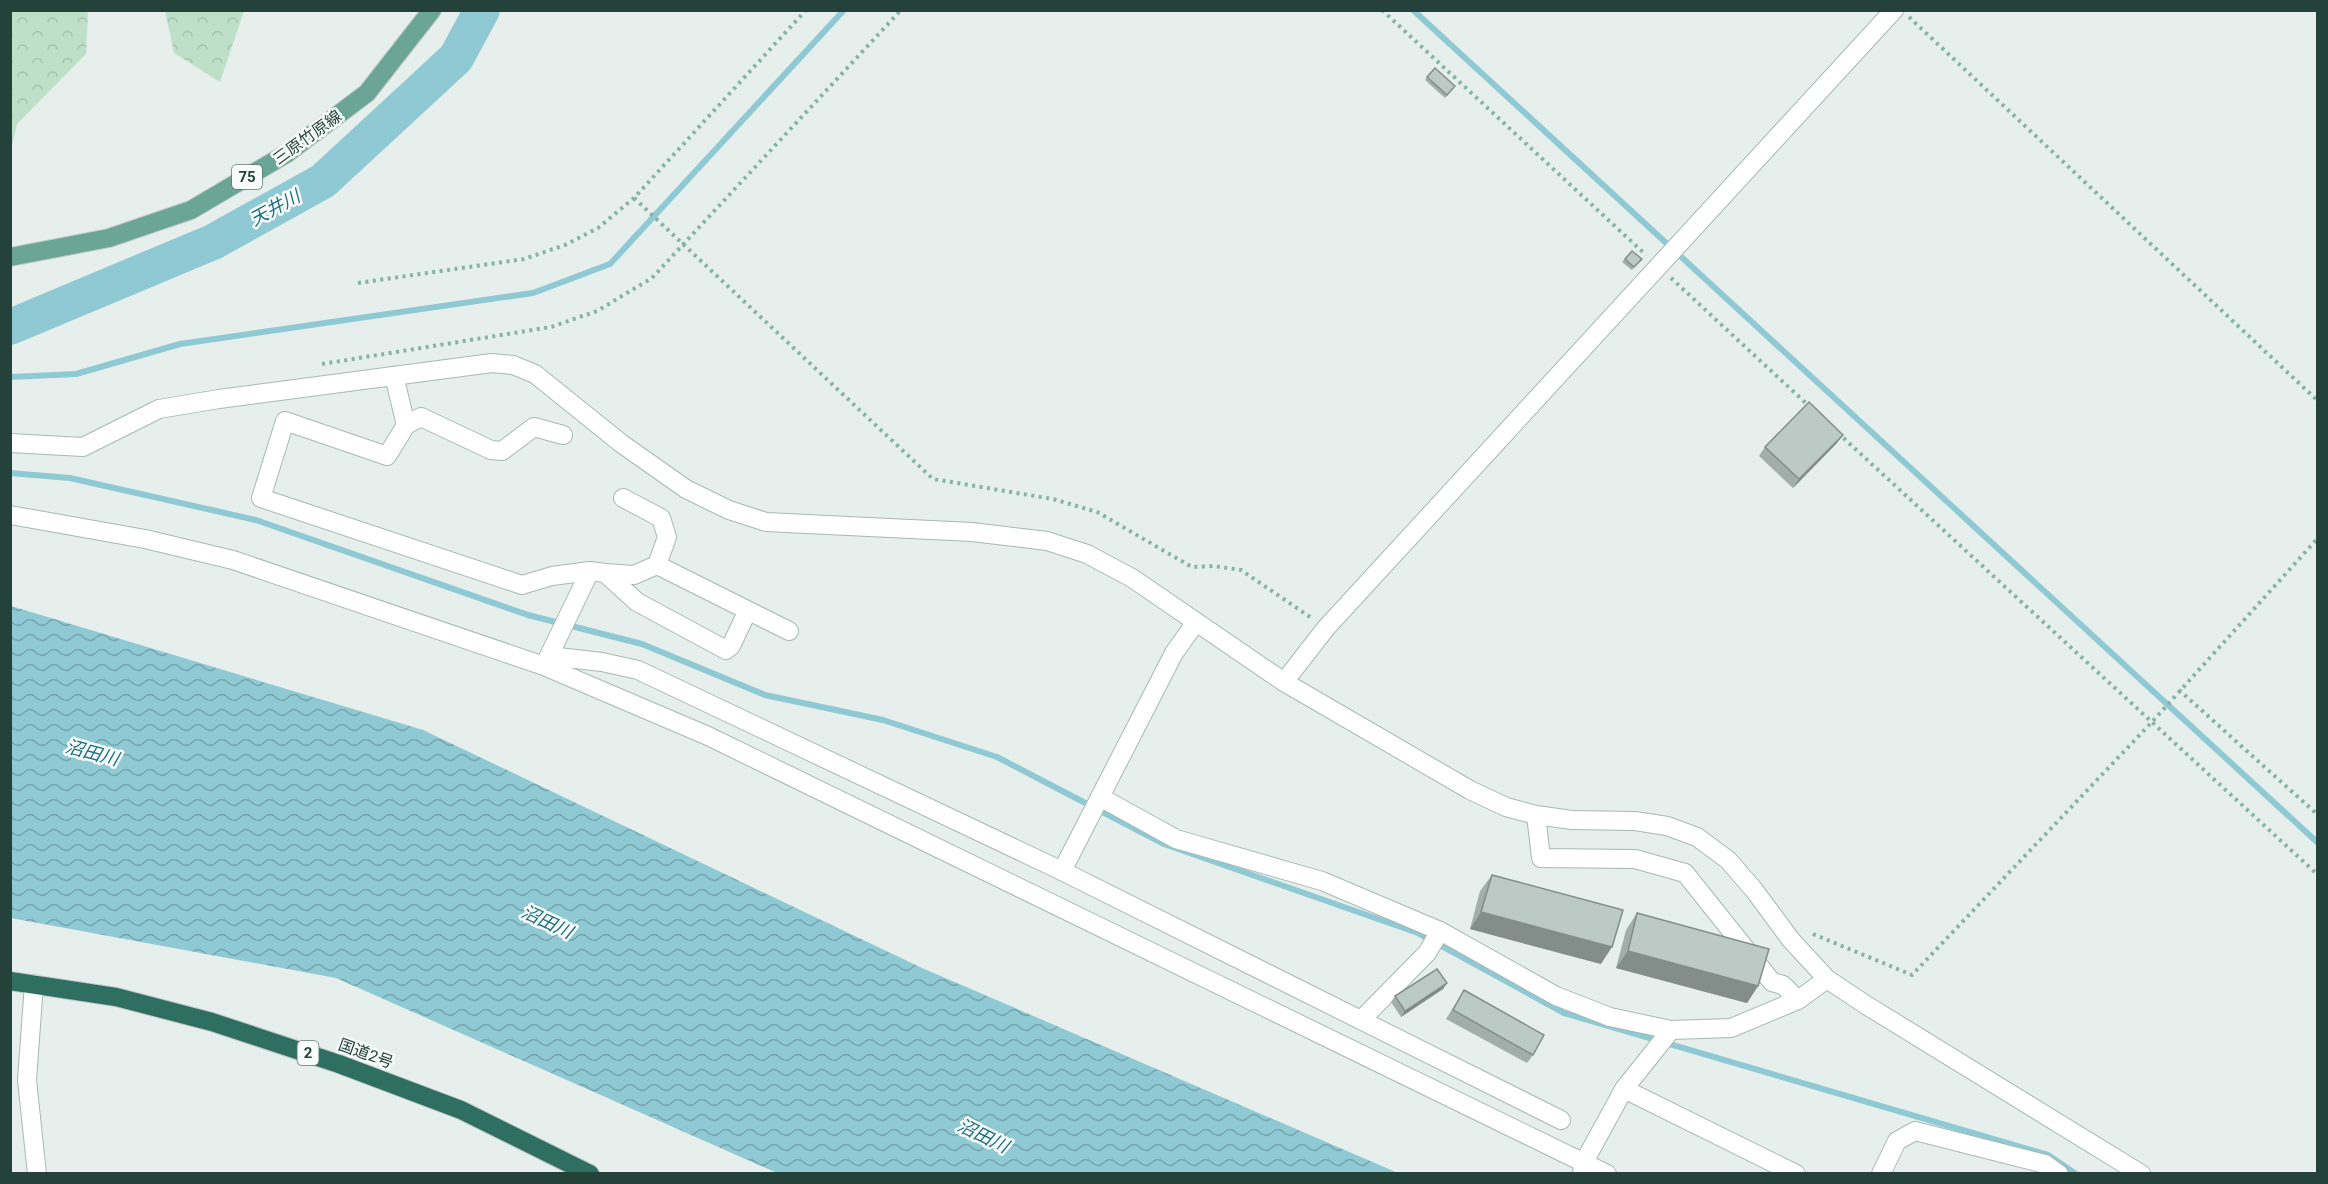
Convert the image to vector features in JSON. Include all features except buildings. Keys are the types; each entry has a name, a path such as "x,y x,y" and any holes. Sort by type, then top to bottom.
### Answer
{"highway":[{"name":"国道2号","path":"10,981 116,997 212,1022 339,1064 461,1110 590,1173"}],"main road":[{"name":"三原竹原線","path":"10,257 109,238 191,210 286,154 367,93 432,10"}],"street":[{"path":"1284,682 1326,628 1894,10"},
{"path":"10,443 83,447 159,409 492,363 513,365 535,374 622,444 686,489 729,510 766,522 972,532 1047,541 1087,555 1132,578 1284,682 1470,790 1506,807 1536,815 1572,820 1635,821 1667,826 1697,837 1728,860 1754,890 1791,940 1827,979 2141,1173"},
{"path":"394,376 406,425"},
{"path":"563,435 534,427 502,450 491,450 421,417 406,425 387,456 285,421 261,498 522,585 552,576 598,572 634,575 657,565 667,537 661,518 622,498"},
{"path":"10,515 145,538 233,560 547,661 708,736 1583,1168 1607,1173"},
{"path":"657,565 789,631"},
{"path":"598,572 637,602 726,650 731,646 747,612"},
{"path":"547,661 598,572"},
{"path":"1062,871 1174,653 1196,622"},
{"path":"547,661 602,662 638,670 1062,871 1561,1120"},
{"path":"1100,797 1176,839 1322,881 1440,931 1556,996 1610,1017 1671,1030 1731,1028 1798,1000 1827,979"},
{"path":"1536,815 1541,858 1635,859 1684,873 1772,982 1783,985 1798,1000"},
{"path":"1361,1020 1427,953 1440,931"},
{"path":"34,984 27,1080 37,1173"},
{"path":"1583,1168 1624,1089 1671,1030"},
{"path":"1624,1089 1796,1173"},
{"path":"1881,1173 1897,1141 1915,1131 2045,1164 2060,1173"}],"path":[{"path":"358,284 524,259 565,245 598,228 634,198 806,10"},
{"path":"321,364 550,327 597,311 652,278 901,10"},
{"path":"1382,10 1814,410"},
{"path":"1903,10 2318,401"},
{"path":"634,198 933,479 1053,500 1097,512 1192,567 1214,566 1241,570 1326,628"},
{"path":"1831,426 2318,875"},
{"path":"1791,940 1810,933 1912,975 2151,723 2318,538"},
{"path":"2179,690 2318,815"}],"green space":[{"path":"11,10 88,11 86,54 17,124 11,150"},
{"path":"165,11 244,11 220,82 174,53"}],"water":[{"name":"沼田川","path":"11,606 423,730 922,968 1398,1173 777,1173 336,978 11,918"}],"waterway":[{"name":"天井川","path":"10,327 213,242 323,181 456,58 482,10"},
{"path":"10,377 76,374 180,344 533,293 610,264 844,10"},
{"path":"1413,10 2318,843"},
{"path":"10,473 70,478 256,520 528,615 642,644 765,695 883,720 997,757 1164,844 1418,933 1564,1013 2048,1155 2076,1174"}]}
